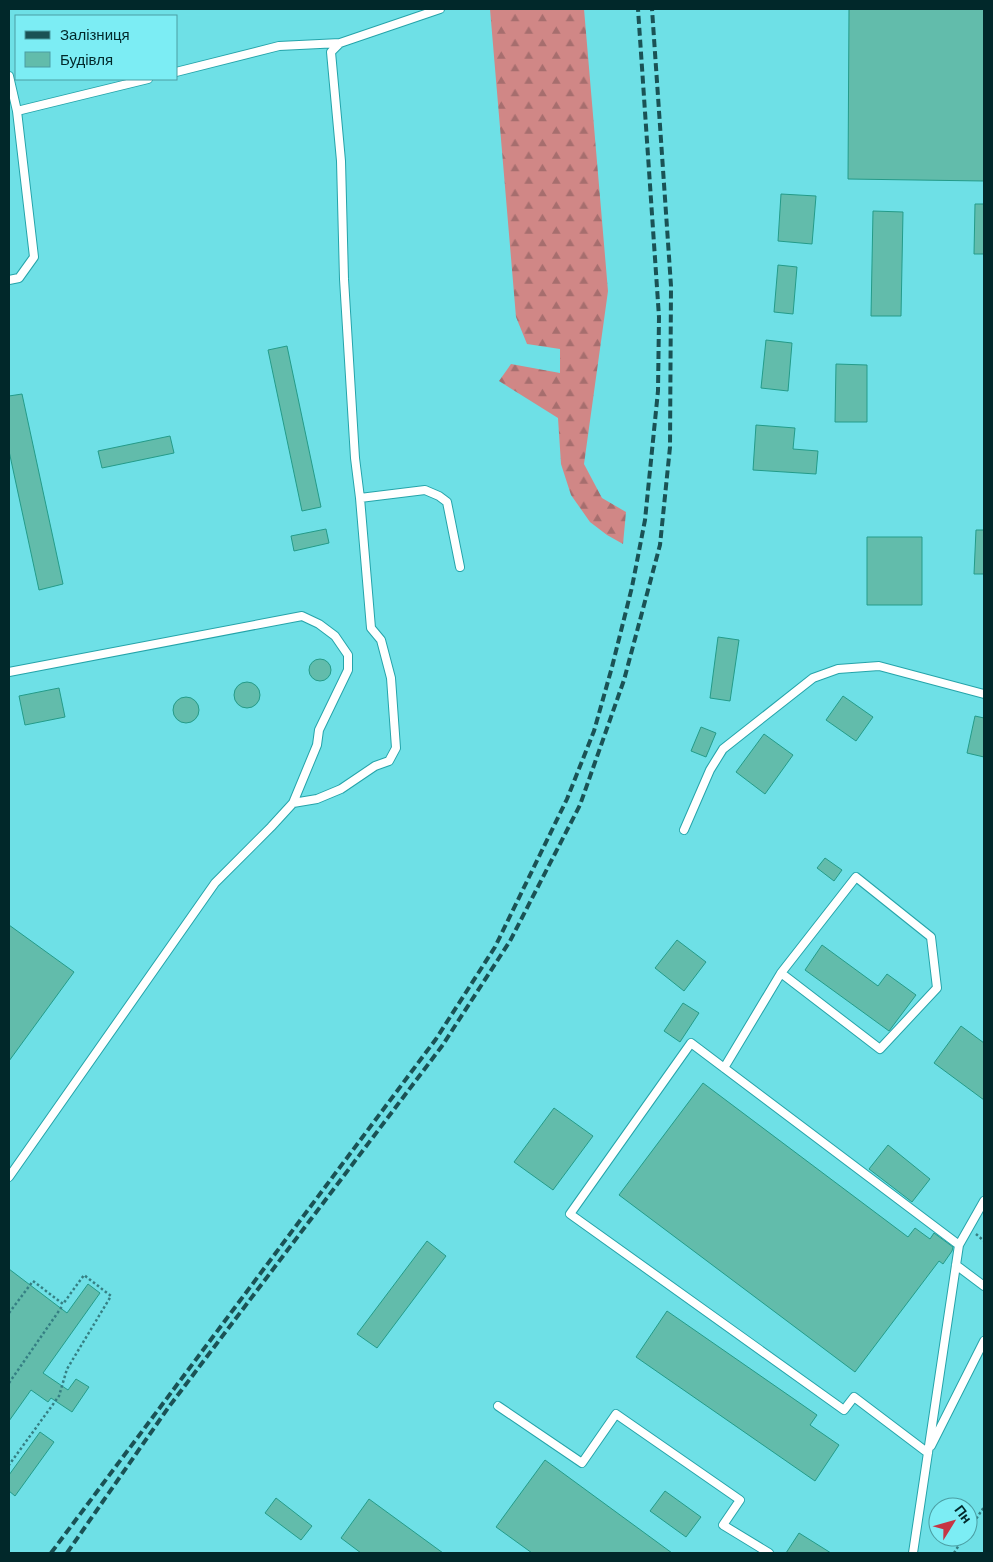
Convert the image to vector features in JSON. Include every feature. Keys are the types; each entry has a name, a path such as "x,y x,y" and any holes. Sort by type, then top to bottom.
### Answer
{"lane":[{"path":"178,71 279,46 340,43 440,9"},
{"path":"293,803 317,799 340,789 375,766 389,761 396,748 391,678 381,640 371,628 355,458 344,279 340,161 331,52 340,43"},
{"path":"9,76 17,111 34,257 19,278 9,280"},
{"path":"17,111 144,80"},
{"path":"360,498 425,490 439,496 447,502 460,567"},
{"path":"9,672 302,616 319,624 335,636 348,655 348,670 319,730 314,752 293,803 215,883 9,1177"},
{"path":"684,830 710,770 723,749 813,678 838,668 879,666 984,694"},
{"path":"724,1068 781,974 856,877 931,936 937,988 880,1049 781,974"},
{"path":"928,1453 854,1397 844,1410 570,1214 691,1043 959,1245"},
{"path":"913,1553 959,1245 984,1201"},
{"path":"956,1265 984,1286"},
{"path":"928,1453 984,1341"},
{"path":"498,1406 582,1464 616,1414 740,1500 723,1525 769,1553"}],"path":[{"path":"9,1383 84,1276 110,1296 67,1369 60,1396 9,1465"},
{"path":"9,1313 33,1281 63,1304"}],"green space":[{"path":"490,9 584,9 608,291 584,464 602,498 626,512 623,544 590,522 571,495 561,464 558,418 499,381 511,364 560,373 560,349 527,344 516,317"}],"building":[{"path":"849,9 984,9 984,181 848,179"},
{"path":"781,194 816,196 812,244 778,241"},
{"path":"975,204 984,204 984,254 974,254"},
{"path":"873,211 903,212 901,316 871,316"},
{"path":"778,265 797,267 793,314 774,312"},
{"path":"766,340 792,343 788,391 761,388"},
{"path":"287,346 321,507 302,511 268,350"},
{"path":"836,364 867,365 867,422 835,422"},
{"path":"22,394 63,584 39,590 9,451 9,396"},
{"path":"756,425 795,428 793,449 818,451 816,474 753,470"},
{"path":"170,436 174,453 102,468 98,451"},
{"path":"326,529 329,543 294,551 291,536"},
{"path":"976,530 984,530 984,574 974,574"},
{"path":"867,537 922,537 922,605 867,605"},
{"path":"718,637 739,640 730,701 710,698"},
{"path":"320,659 328,662 331,670 328,678 320,681 312,678 309,670 312,662"},
{"path":"247,682 256,686 260,695 256,704 247,708 238,704 234,695 238,686"},
{"path":"59,688 65,717 25,725 19,696"},
{"path":"843,696 873,717 856,741 826,720"},
{"path":"186,697 195,701 199,710 195,719 186,723 177,719 173,710 177,701"},
{"path":"975,716 984,718 984,757 967,753"},
{"path":"701,727 716,733 706,757 691,751"},
{"path":"764,734 793,755 765,794 736,772"},
{"path":"825,858 842,870 834,881 817,868"},
{"path":"9,925 74,972 9,1061"},
{"path":"677,940 706,962 684,991 655,968"},
{"path":"822,945 878,986 887,974 916,995 889,1031 805,970"},
{"path":"683,1003 699,1013 680,1042 664,1031"},
{"path":"961,1026 984,1043 984,1100 934,1063"},
{"path":"703,1083 908,1237 915,1228 930,1239 934,1233 953,1247 943,1264 939,1261 855,1372 619,1195"},
{"path":"554,1108 593,1136 553,1190 514,1162"},
{"path":"888,1145 930,1179 912,1202 869,1169"},
{"path":"427,1241 446,1256 377,1348 357,1334"},
{"path":"9,1269 67,1313 88,1284 100,1293 43,1373 68,1390 76,1379 89,1387 72,1412 51,1398 48,1402 31,1390 9,1421"},
{"path":"667,1311 817,1415 810,1425 839,1445 815,1481 636,1357"},
{"path":"40,1432 54,1442 15,1496 9,1491 9,1475"},
{"path":"545,1460 672,1553 532,1553 496,1527"},
{"path":"665,1491 701,1517 686,1537 650,1511"},
{"path":"276,1498 312,1526 301,1540 265,1513"},
{"path":"369,1499 443,1553 361,1553 341,1538"},
{"path":"799,1533 831,1553 786,1553"}],"railway":[{"path":"51,1553 436,1039 495,947 567,799 594,731 632,587 645,520 658,391 659,317 638,9"},
{"path":"67,1553 168,1408 442,1046 510,941 580,805 624,680 660,545 670,447 671,286 652,9"}]}
